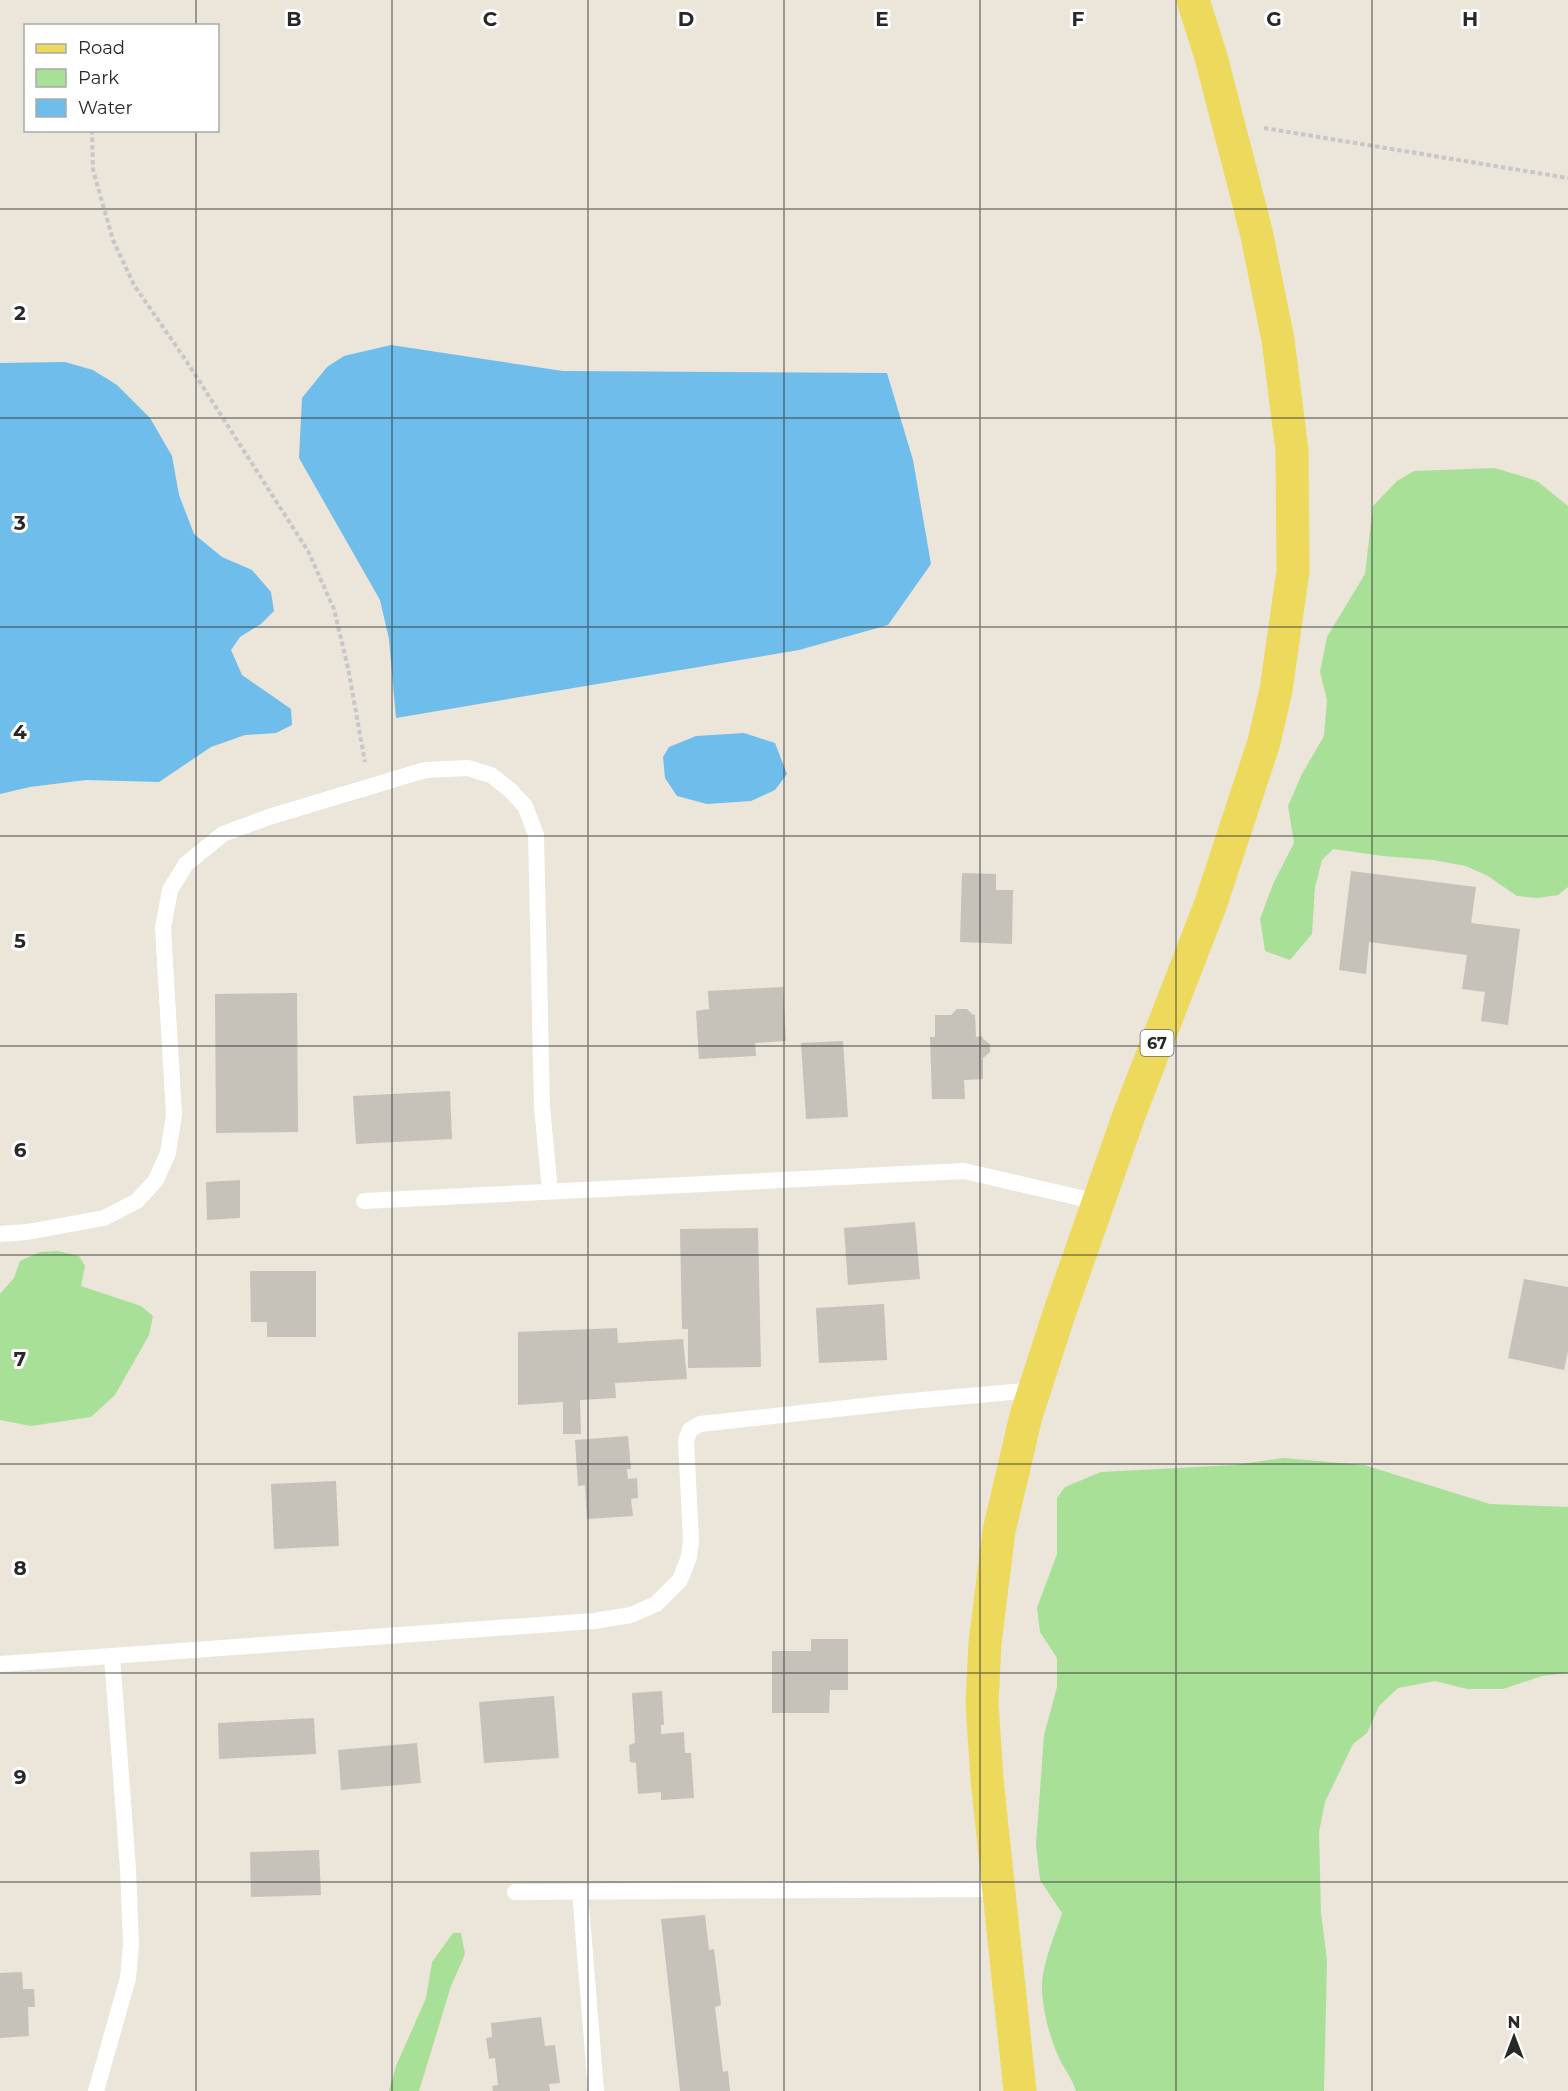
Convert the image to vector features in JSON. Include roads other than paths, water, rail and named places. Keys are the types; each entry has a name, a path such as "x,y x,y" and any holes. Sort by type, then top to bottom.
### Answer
{"main road":[{"name":"67","path":"1020,2091 987,1779 982,1703 985,1643 999,1531 1026,1416 1129,1114 1211,903 1264,742 1276,690 1293,572 1292,450 1278,340 1256,231 1193,0"}],"lane":[{"path":"0,1234 27,1232 104,1218 137,1201 156,1180 168,1152 174,1114 164,928 170,890 186,864 223,834 269,817 425,770 468,768 490,775 510,790 525,807 536,835 542,1107 550,1191"},
{"path":"364,1201 964,1171 1098,1202"},
{"path":"0,1664 594,1622 631,1616 656,1604 680,1580 685,1569 691,1539 686,1440 690,1430 700,1424 1035,1390"},
{"path":"96,2091 128,1978 131,1944 128,1869 112,1656"},
{"path":"515,1892 999,1889"},
{"path":"580,1892 596,2091"}],"water":[{"path":"391,345 563,371 887,373 913,460 931,564 888,625 799,650 396,718 389,639 380,600 299,458 302,398 327,367 344,356"},
{"path":"65,362 93,370 117,385 150,418 172,456 179,495 194,534 222,557 252,570 271,592 274,611 261,624 240,637 231,650 242,675 291,709 292,725 276,733 245,735 211,747 159,782 86,780 30,787 0,794 0,363"},
{"path":"744,733 775,743 787,774 775,790 751,801 707,804 677,796 665,778 663,757 669,747 696,736"}]}
